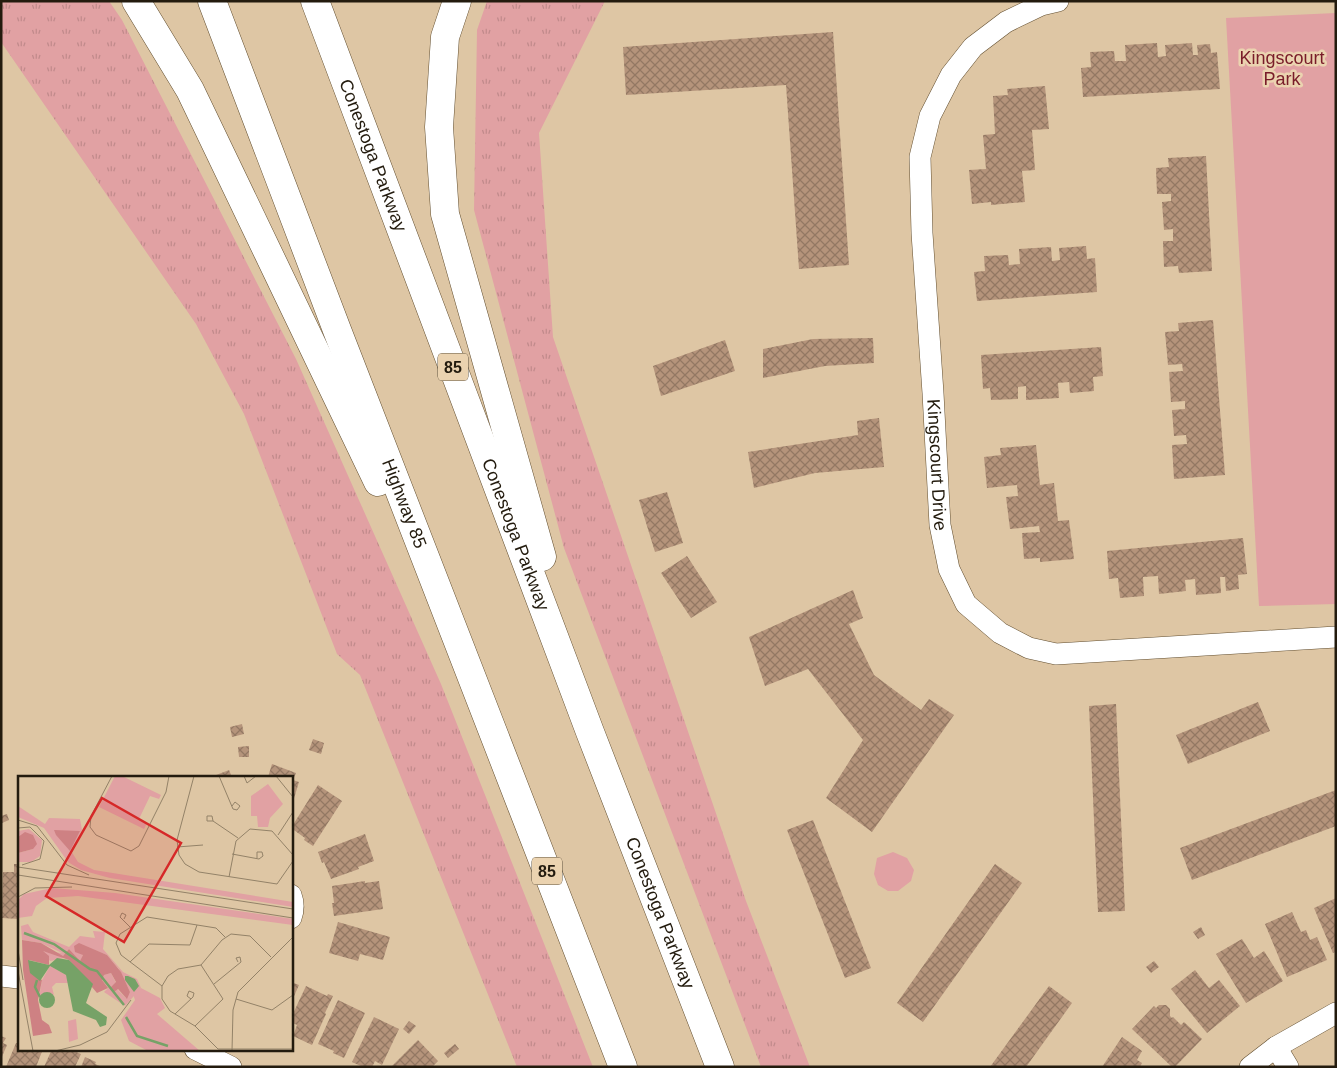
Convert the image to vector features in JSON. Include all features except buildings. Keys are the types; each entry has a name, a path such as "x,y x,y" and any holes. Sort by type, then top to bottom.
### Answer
{"highway":[{"path":"136,1 190,90 471,675"},
{"name":"Highway 85","path":"212,1 471,675"},
{"name":"Conestoga Parkway","path":"315,1 590,732 720,1067"},
{"path":"457,1 444,36 439,127 446,214 590,732"},
{"name":"85","path":"471,675 623,1067"}],"street":[{"name":"Kingscourt Drive","path":"1058,1 1041,5 1006,22 973,48 951,75 930,116 920,157 922,233 940,526 949,569 966,604 1000,633 1029,648 1056,654 1336,637"},
{"path":"292,898 292,916"},
{"path":"1,976 18,978"},
{"path":"1250,1067 1276,1047 1336,1013"},
{"path":"1276,1047 1288,1067"},
{"path":"197,1050 230,1067"}],"green space":[{"path":"1,1 109,1 122,20 296,359 441,684 593,1067 517,1067 360,675 337,654 244,414 196,324 1,42"},
{"path":"487,1 605,1 539,133 553,337 746,901 810,1067 761,1067 564,548 474,210 477,30"},
{"name":"Kingscourt Park","path":"1336,13 1336,604 1259,606 1226,18"},
{"path":"893,852 907,858 914,870 911,881 898,891 888,891 878,885 874,874 877,858"}]}
